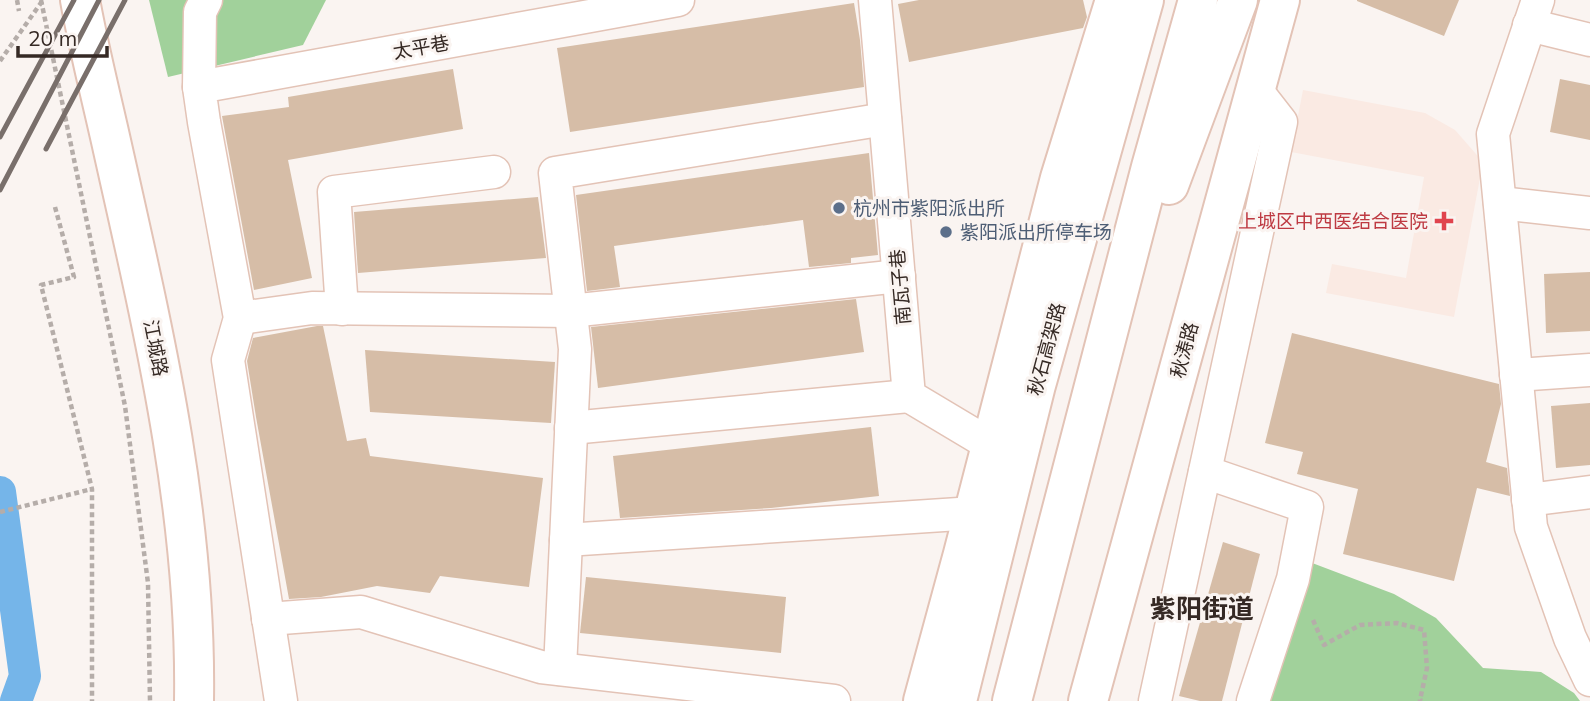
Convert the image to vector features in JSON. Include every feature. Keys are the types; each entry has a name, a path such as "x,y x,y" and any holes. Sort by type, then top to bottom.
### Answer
{"main road":[{"name":"江城路","path":"80,0 147,301 180,479 190,562 195,650 194,701"},
{"path":"923,701 1060,178 1115,0"},
{"name":"秋石高架路","path":"957,701 1036,385 1144,0"},
{"path":"1012,701 1151,167 1198,0"},
{"path":"1093,391 1238,0"},
{"name":"秋涛路","path":"1088,701 1280,0"}],"street":[{"path":"206,0 200,12 199,87 240,318 228,360 281,701"},
{"name":"太平巷","path":"199,87 678,0"},
{"name":"南瓦子巷","path":"875,0 909,396"},
{"path":"1590,40 1533,12 1493,134 1531,527 1570,638 1590,680"},
{"path":"1155,701 1281,122 1256,90"},
{"path":"560,669 575,349 555,173 885,119"},
{"path":"342,309 334,192 494,172"},
{"path":"1500,203 1590,213"},
{"path":"240,318 312,308 570,311 899,276"},
{"path":"1516,375 1590,370"},
{"path":"571,428 909,396 991,445"},
{"path":"1205,472 1307,507 1293,579 1253,701"},
{"path":"1528,500 1590,492"},
{"path":"566,540 974,513"},
{"path":"268,620 361,612 541,667 834,701"}],"path":[{"path":"17,0 19,11"},
{"path":"0,61 42,0"},
{"path":"42,0 125,406 148,583 150,701"},
{"path":"55,207 74,276 41,285 92,489 92,701"},
{"path":"0,512 92,489"},
{"path":"1293,579 1324,645 1360,625 1397,623 1424,630 1427,668 1420,700 1422,701"}],"shaded area":[{"name":"上城区中西医结合医院","path":"1303,90 1425,113 1455,130 1483,162 1454,317 1326,293 1332,264 1406,278 1424,177 1291,152"}],"green space":[{"path":"149,0 326,0 303,45 168,77"},
{"path":"1299,558 1394,594 1436,618 1483,668 1541,672 1574,693 1580,701 1256,701"}],"building":[{"path":"919,0 1083,0 1087,17 1083,28 909,62 898,4"},
{"path":"1357,0 1459,0 1444,36"},
{"path":"854,3 864,87 570,132 557,48"},
{"path":"453,69 463,129 288,160 312,278 254,290 222,116 289,107 288,97"},
{"path":"1560,79 1590,85 1590,140 1550,132"},
{"path":"869,153 878,255 851,258 851,263 809,267 803,220 614,246 620,287 587,291 576,195"},
{"path":"538,197 546,258 358,273 354,212"},
{"path":"1590,272 1590,331 1546,333 1544,274"},
{"path":"856,299 864,352 598,388 591,327"},
{"path":"323,326 347,441 366,438 370,456 543,478 529,587 440,576 430,593 377,586 321,597 289,599 247,361 253,338"},
{"path":"1292,333 1499,384 1501,404 1486,462 1507,468 1510,496 1477,488 1454,581 1343,554 1358,489 1297,474 1303,452 1265,443"},
{"path":"365,350 555,362 551,423 370,412"},
{"path":"1590,403 1590,465 1556,468 1551,406"},
{"path":"871,427 879,496 771,508 620,518 613,456"},
{"path":"1223,542 1260,554 1222,701 1200,701 1179,696"},
{"path":"586,577 786,597 781,653 580,633"}],"waterway":[{"path":"0,492 25,676 16,701"}],"railway":[{"path":"0,137 74,0"},
{"path":"0,190 99,0"},
{"path":"46,149 125,0"}],"place":[{"name":"杭州市紫阳派出所","path":"839,208"},
{"name":"上城区中西医结合医院","path":"1444,221"},
{"name":"紫阳派出所停车场","path":"946,232"}],"district":[{"name":"紫阳街道","path":"1202,608"}]}
